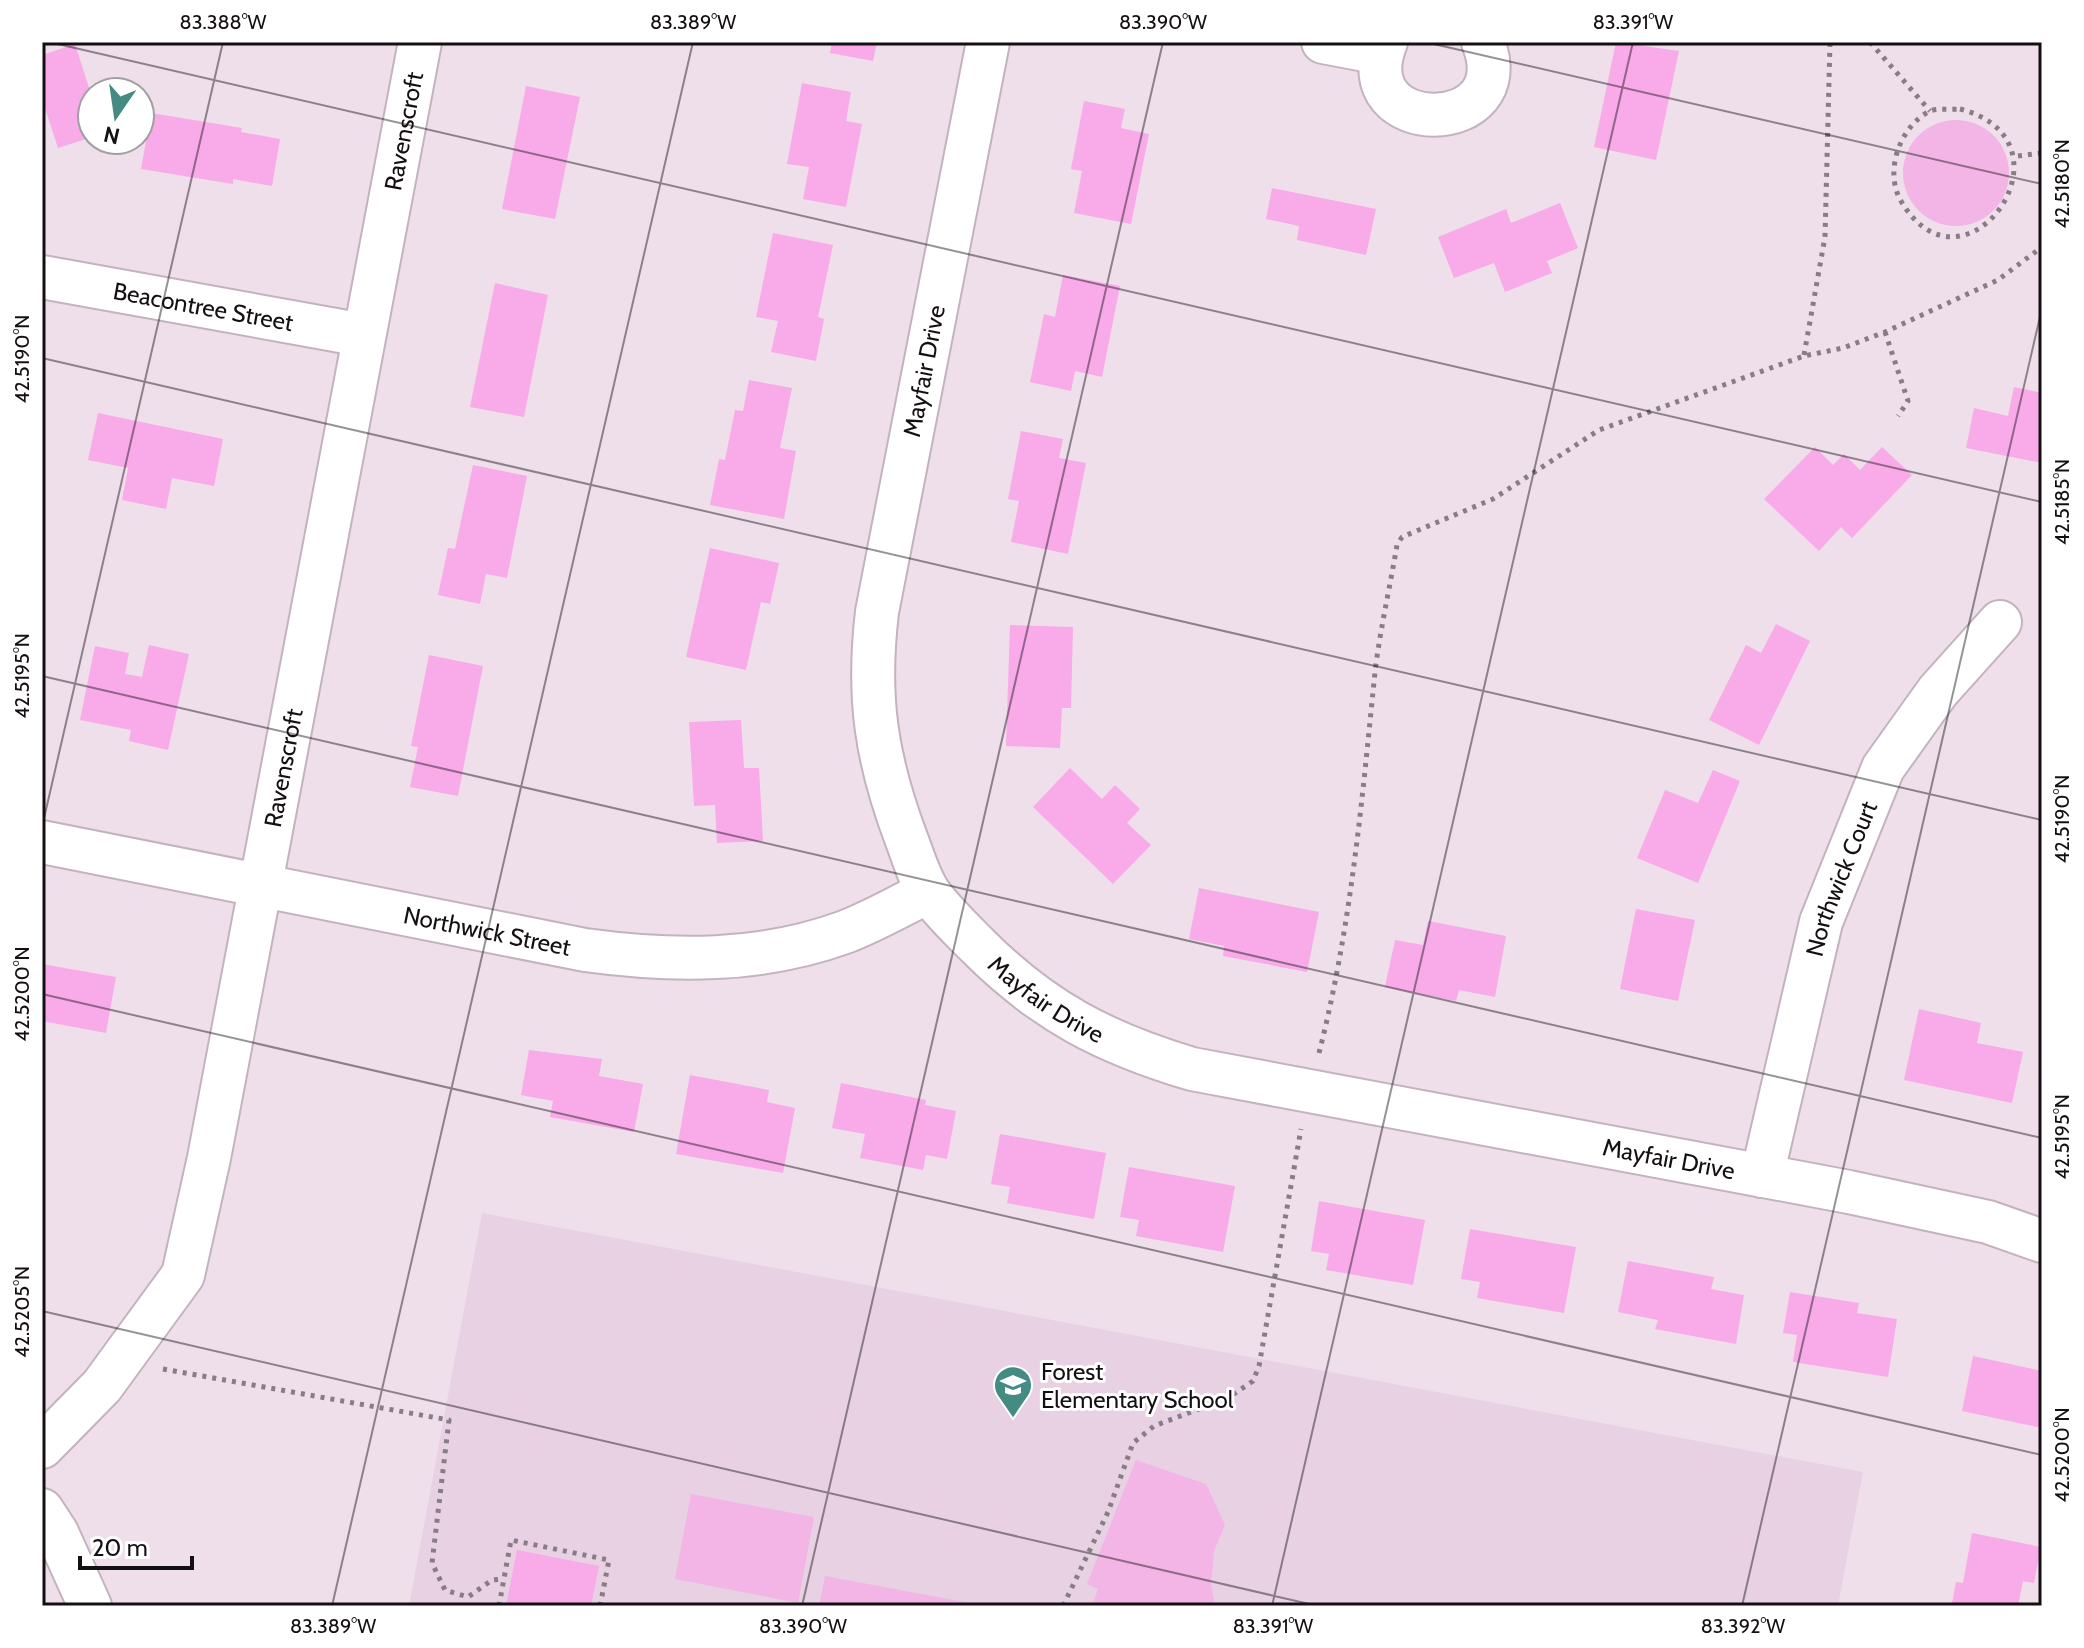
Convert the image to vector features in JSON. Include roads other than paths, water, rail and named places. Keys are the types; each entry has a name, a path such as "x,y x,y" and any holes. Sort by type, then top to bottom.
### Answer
{"street":[{"name":"Ravenscroft","path":"42,1447 102,1386 183,1275 261,883 420,42"},
{"name":"Mayfair Drive","path":"988,42 877,612 871,674 880,759 892,800 928,892 1017,985 1069,1020 1130,1050 1192,1069 1762,1176 1988,1222 2042,1241"},
{"path":"1323,42 1383,48 1385,84 1404,109 1424,117 1445,117 1465,108 1479,93 1487,74 1487,53 1483,42"},
{"name":"Beacontree Street","path":"42,277 363,335"},
{"name":"Northwick Court","path":"1762,1176 1821,922 1883,768 1938,691 2000,622"},
{"name":"Northwick Street","path":"42,842 261,883 585,950 691,960 755,955 845,932 928,892"},
{"path":"42,1510 57,1533 90,1606"}],"place":[{"name":"Forest Elementary School","path":"1013,1419"}]}
